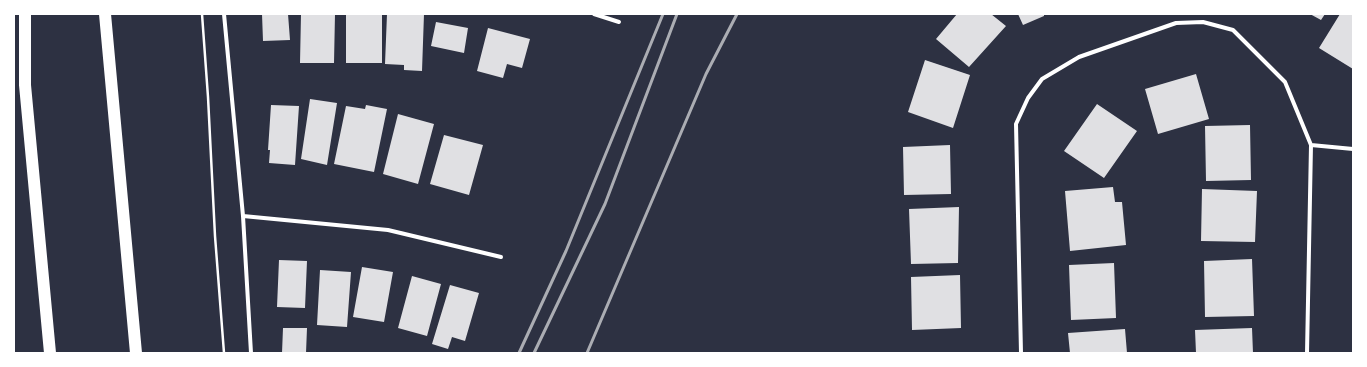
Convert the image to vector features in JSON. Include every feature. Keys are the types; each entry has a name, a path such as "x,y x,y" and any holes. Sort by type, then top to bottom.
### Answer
{"highway":[{"path":"25,14 25,85 50,353"},
{"path":"105,14 136,353"}],"street":[{"path":"224,14 243,216 251,353"},
{"path":"594,14 619,22"},
{"path":"1021,353 1016,124 1028,98 1042,79 1079,57 1176,23 1203,22 1233,30 1285,82 1311,146 1307,353"},
{"path":"1311,146 1353,149"},
{"path":"243,216 388,230 501,257"}],"path":[{"path":"202,14 215,236 224,353"}],"building":[{"path":"262,14 288,14 290,40 263,41"},
{"path":"301,14 335,14 334,63 300,63"},
{"path":"346,14 382,14 382,63 346,63"},
{"path":"387,14 424,14 422,71 404,70 404,65 385,64"},
{"path":"957,14 991,14 1006,26 969,67 936,39"},
{"path":"1018,14 1044,14 1044,16 1023,25"},
{"path":"1310,14 1325,14 1321,20"},
{"path":"1340,14 1353,14 1353,69 1319,48"},
{"path":"436,22 468,28 464,53 431,46"},
{"path":"488,28 530,39 522,68 507,64 503,78 477,71"},
{"path":"925,60 970,75 953,128 908,112"},
{"path":"1196,74 1209,119 1158,134 1145,89"},
{"path":"310,99 337,103 327,165 301,159"},
{"path":"1097,104 1137,131 1104,178 1064,151"},
{"path":"271,105 299,106 295,165 269,163 270,150 268,150"},
{"path":"366,105 387,109 374,172 334,164 346,106 365,109"},
{"path":"398,114 434,124 418,184 383,174"},
{"path":"1250,125 1251,180 1206,181 1205,126"},
{"path":"444,135 483,145 469,195 430,184"},
{"path":"950,145 951,194 904,195 903,147"},
{"path":"1113,187 1115,202 1122,202 1126,245 1070,251 1065,191"},
{"path":"1202,189 1257,191 1255,242 1201,241"},
{"path":"959,207 958,263 911,264 909,209"},
{"path":"1252,259 1254,316 1205,317 1204,261"},
{"path":"279,260 307,261 305,308 277,307"},
{"path":"1114,263 1116,318 1071,320 1069,265"},
{"path":"362,267 393,272 384,322 353,317"},
{"path":"320,270 351,272 347,327 317,325"},
{"path":"960,275 961,328 912,330 911,277"},
{"path":"412,276 441,284 427,336 398,328"},
{"path":"450,285 479,293 465,341 452,337 448,349 432,344"},
{"path":"283,328 307,328 306,353 282,353"},
{"path":"1252,328 1253,353 1196,353 1195,330"},
{"path":"1125,329 1127,353 1070,353 1068,333"}],"railway":[{"path":"519,353 566,251 663,14"},
{"path":"534,353 605,204 677,14"},
{"path":"587,353 706,74 737,14"}]}
